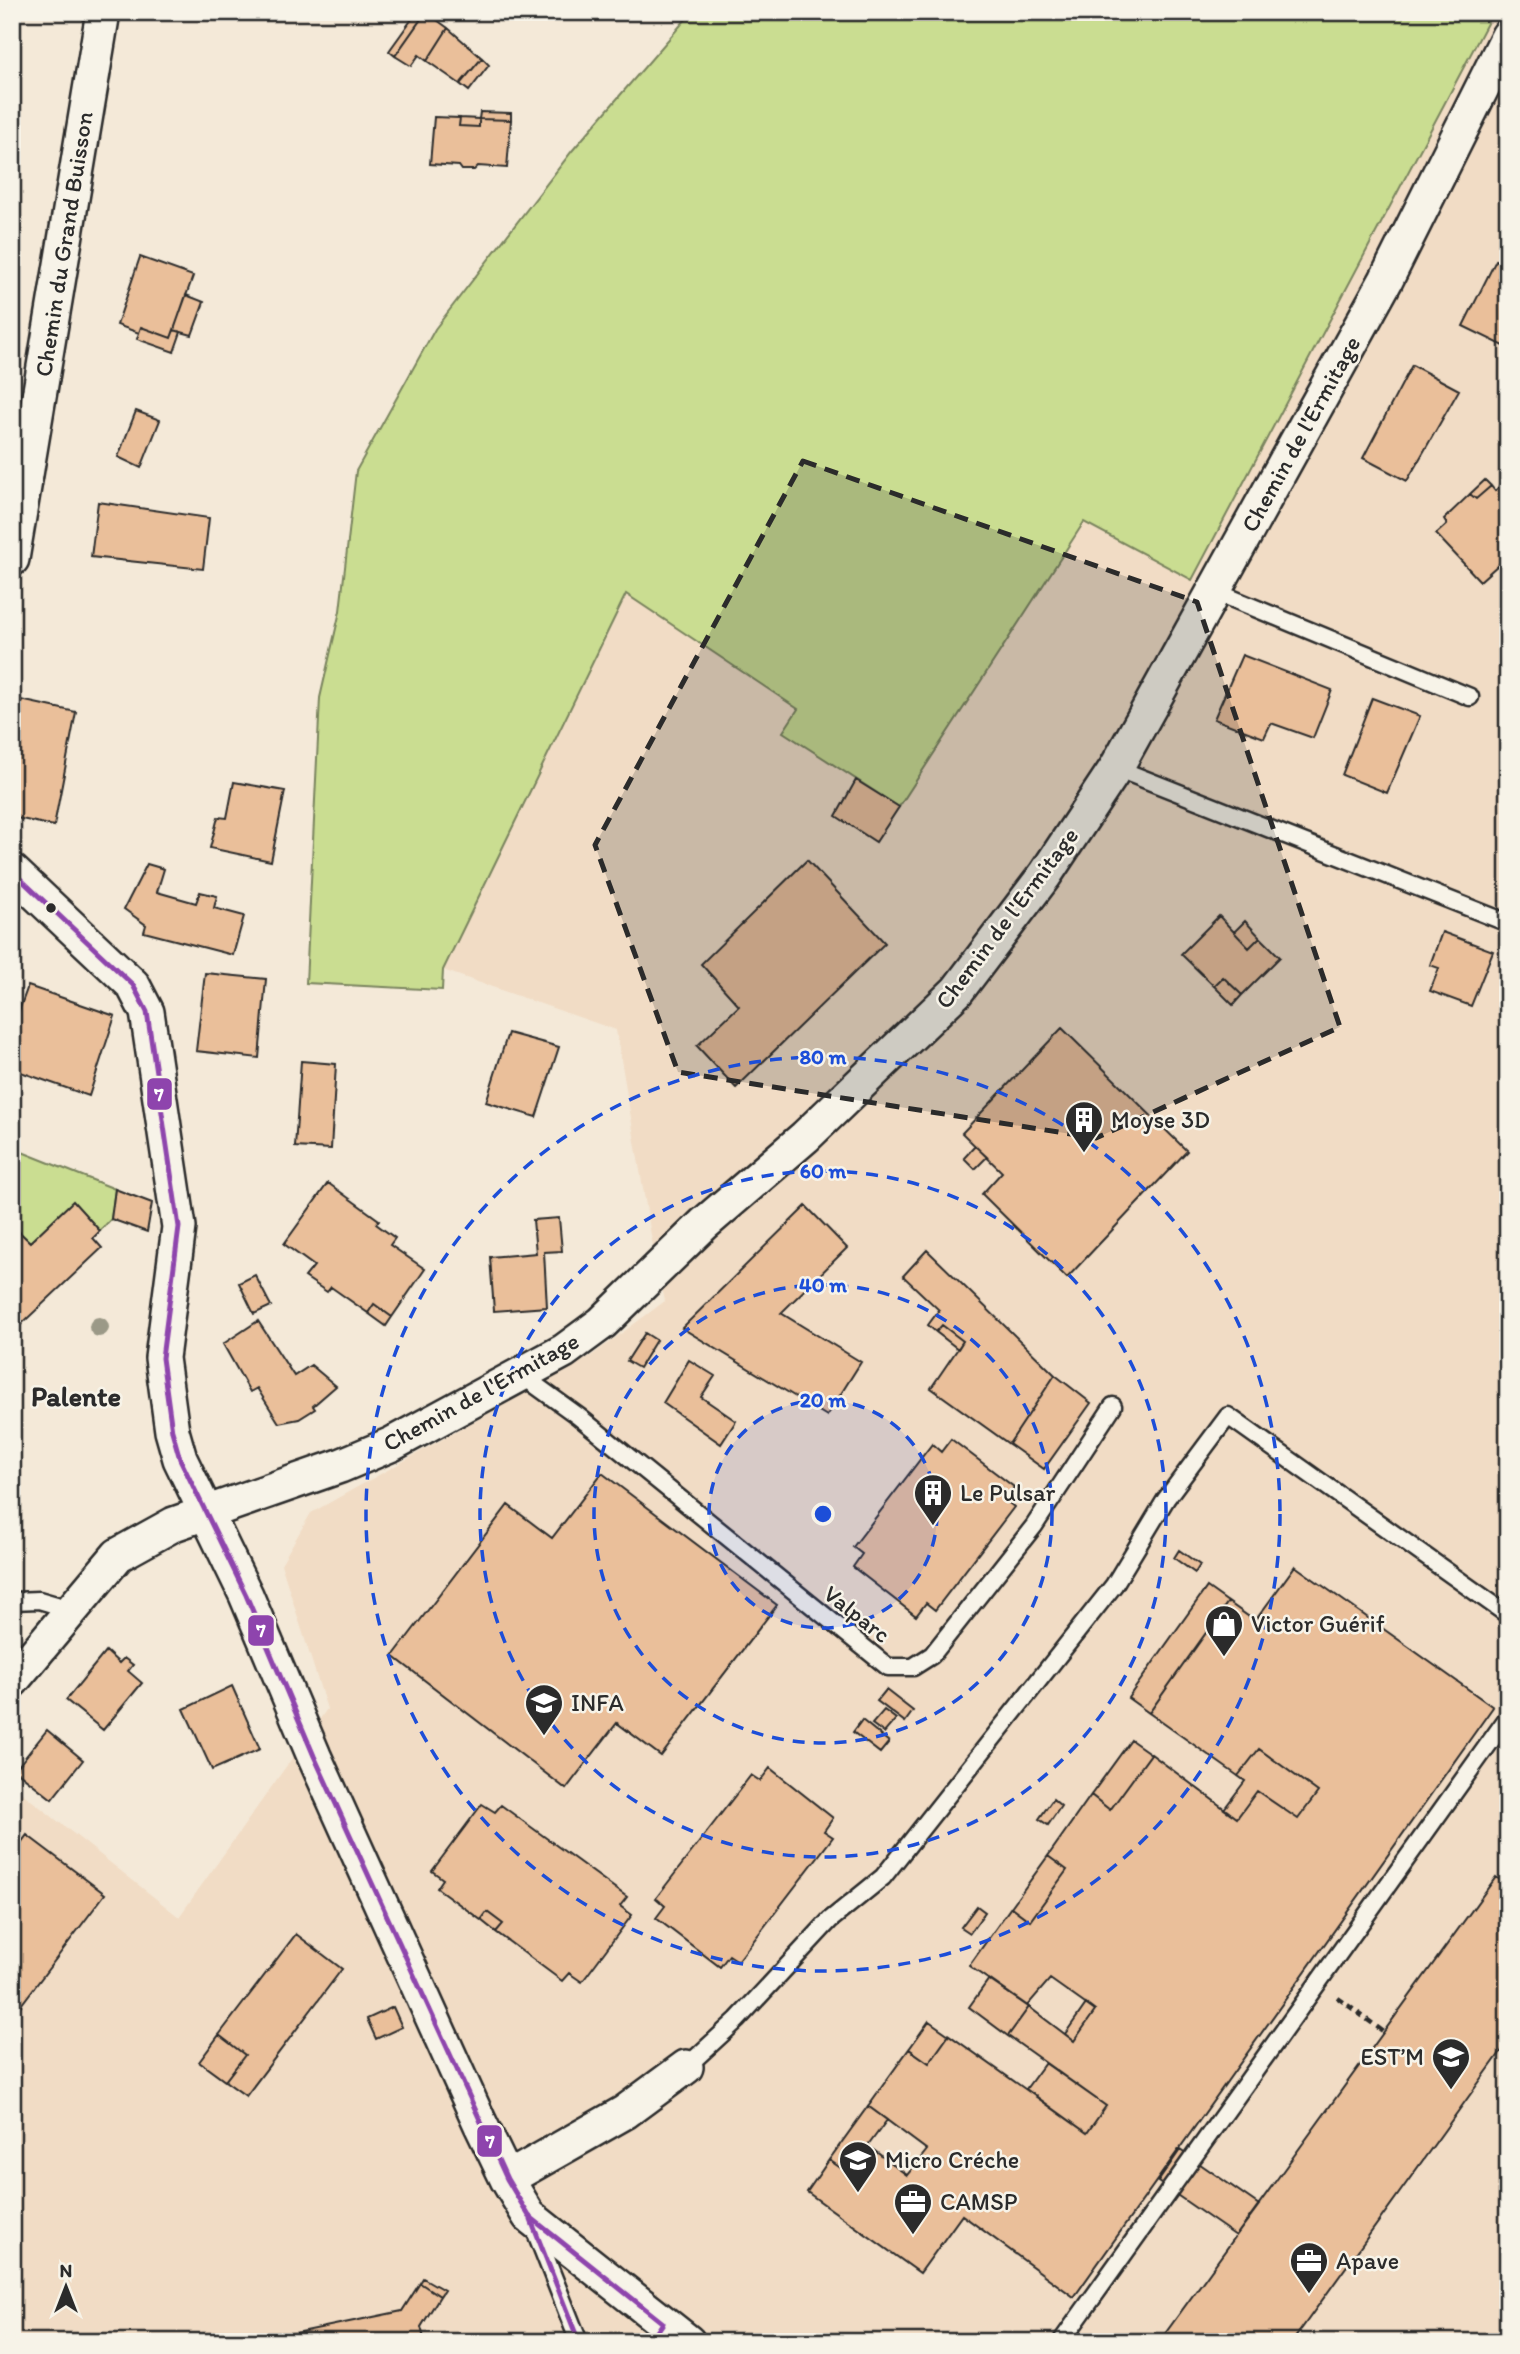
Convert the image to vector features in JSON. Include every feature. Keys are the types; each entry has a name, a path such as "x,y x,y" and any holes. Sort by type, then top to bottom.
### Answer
{"street":[{"name":"Chemin du Grand Buisson","path":"12,559 103,12"},
{"name":"Chemin de l'Ermitage","path":"12,1681 118,1555 174,1524 340,1466 392,1444 564,1351 602,1323 704,1224 805,1137 957,991 1045,875 1116,768 1386,280 1508,36"},
{"path":"12,871 133,985 148,1013 180,1227 162,1358 175,1440 206,1512 507,2179 529,2216 667,2336"},
{"path":"507,2179 625,2112 686,2067"}],"lane":[{"path":"1214,591 1469,696"},
{"path":"1116,768 1508,923"},
{"name":"Valparc","path":"520,1374 578,1416 888,1667 913,1667 932,1655 1034,1525 1113,1406"},
{"path":"686,2067 737,2020 830,1920 883,1877 1114,1585 1166,1499 1228,1416 1508,1615"},
{"path":"12,1601 39,1600 70,1609"},
{"path":"1061,2342 1508,1717"},
{"path":"529,2216 579,2342"}],"path":[{"path":"1318,1983 1384,2032"}],"highlighted area":[{"path":"803,461 1197,602 1340,1027 1096,1138 678,1072 595,845"}],"shaded area":[{"path":"1493,12 1508,12 1508,2342 12,2342 12,1785 179,1917 327,1709 281,1564 311,1513 591,1356 665,1301 652,1241 616,1030 443,970 626,594 798,709 784,732 899,806 1084,522 1192,579"}],"green space":[{"path":"692,12 1493,12 1192,580 1084,522 899,807 783,732 798,709 626,594 443,970 442,990 306,983 320,698 340,611 356,471 435,329 572,151"},
{"path":"12,1148 115,1189 111,1219 100,1231 73,1202 30,1242 12,1225"}],"building":[{"path":"417,12 426,12 395,56 389,51"},
{"path":"426,12 448,28 427,61 419,55 411,66 395,56"},
{"path":"448,28 482,58 460,84 427,61"},
{"path":"482,58 489,65 469,91 460,84"},
{"path":"480,112 511,113 511,120 479,119"},
{"path":"434,117 460,118 459,126 479,127 479,119 511,120 507,168 478,166 474,170 462,170 459,166 430,164"},
{"path":"460,118 479,119 479,127 459,126"},
{"path":"140,257 193,276 171,338 141,327 139,333 117,325"},
{"path":"1496,260 1508,266 1508,348 1463,326"},
{"path":"186,295 204,302 192,335 174,330"},
{"path":"141,327 171,338 174,330 181,332 174,352 137,339"},
{"path":"12,335 19,336 12,383"},
{"path":"1412,365 1459,390 1407,481 1363,458"},
{"path":"136,411 160,420 141,468 118,457"},
{"path":"1508,478 1508,556 1480,581 1436,534 1447,524 1444,519 1470,494 1476,499 1491,486 1495,491"},
{"path":"1485,480 1491,486 1476,499 1470,494"},
{"path":"98,502 209,518 203,569 91,557"},
{"path":"1242,655 1332,690 1313,738 1271,723 1264,738 1214,719"},
{"path":"1372,698 1420,716 1387,793 1342,775"},
{"path":"16,699 76,712 54,826 12,817 12,717"},
{"path":"856,780 899,807 876,842 836,816"},
{"path":"234,782 285,791 271,861 210,848 218,817 227,818"},
{"path":"807,860 885,943 736,1088 697,1046 739,1006 701,964"},
{"path":"147,864 164,869 157,892 196,903 200,892 217,896 214,908 244,916 233,955 144,932 146,925 124,909"},
{"path":"1219,916 1249,948 1260,937 1280,957 1242,995 1223,977 1214,986 1181,954"},
{"path":"1245,921 1260,937 1249,948 1234,932"},
{"path":"1442,932 1493,951 1471,1006 1430,991 1439,968 1430,965"},
{"path":"205,973 266,979 259,1058 196,1051"},
{"path":"1223,977 1242,995 1233,1005 1214,986"},
{"path":"28,986 115,1016 89,1096 15,1070 12,1075 12,1030"},
{"name":"Moyse 3D","path":"1062,1028 1187,1151 1067,1278 982,1194 1002,1172 962,1133"},
{"path":"508,1033 559,1047 536,1117 486,1102"},
{"path":"301,1061 336,1064 331,1149 295,1147"},
{"path":"975,1146 987,1157 975,1169 964,1158"},
{"path":"328,1183 379,1220 376,1224 395,1238 390,1245 425,1269 392,1317 374,1304 368,1313 331,1287 327,1292 305,1277 314,1266 284,1244"},
{"path":"115,1189 152,1203 147,1232 111,1219"},
{"path":"73,1201 100,1231 93,1238 102,1248 12,1333 12,1225 30,1242"},
{"path":"806,1206 847,1248 781,1313 861,1362 827,1416 682,1328"},
{"path":"559,1218 562,1251 544,1252 547,1307 494,1311 490,1257 536,1253 533,1220"},
{"path":"927,1250 1055,1375 1009,1444 931,1388 963,1341 942,1325 936,1332 928,1325 939,1310 903,1276"},
{"path":"255,1275 271,1306 254,1314 239,1283"},
{"path":"374,1304 392,1317 386,1326 368,1313"},
{"path":"258,1321 294,1376 311,1365 336,1386 313,1406 315,1409 299,1419 279,1423 257,1388 250,1392 223,1344"},
{"path":"942,1325 963,1341 958,1349 936,1332"},
{"path":"645,1333 656,1340 639,1368 627,1361"},
{"path":"689,1360 715,1376 701,1397 736,1421 721,1444 663,1403"},
{"path":"1055,1375 1091,1403 1044,1469 1009,1444"},
{"name":"Le Pulsar","path":"951,1439 1014,1487 1005,1500 1014,1507 935,1610 926,1603 916,1616 853,1567 862,1554 853,1547 932,1444 941,1452"},
{"path":"602,1473 777,1605 661,1756 617,1723 566,1789 393,1656 508,1505 552,1538"},
{"path":"1179,1550 1200,1565 1195,1573 1174,1558"},
{"path":"1295,1566 1493,1707 1074,2297 962,2215 920,2273 807,2192 829,2160 848,2173 868,2146 907,2175 927,2150 868,2106 909,2049 929,2063 949,2035 1087,2133 1106,2106 1008,2036 1029,2007 1074,2041 1095,2011 1050,1979 1027,2006 969,1966 1011,1907 1030,1921 1067,1870 1048,1856 1091,1795 1110,1810 1151,1754 1237,1818 1257,1791 1298,1819 1318,1792 1259,1749 1238,1776 1149,1713 1228,1602 1255,1621"},
{"path":"1207,1587 1228,1602 1149,1713 1128,1698"},
{"path":"106,1651 119,1663 124,1658 133,1665 128,1671 142,1683 103,1730 66,1700"},
{"path":"232,1686 260,1749 212,1770 184,1709"},
{"path":"886,1690 913,1711 905,1722 877,1701"},
{"path":"884,1710 896,1719 884,1733 872,1724"},
{"path":"862,1720 889,1742 880,1753 853,1732"},
{"path":"47,1730 83,1760 52,1799 15,1770"},
{"path":"1131,1740 1151,1754 1110,1810 1091,1795"},
{"path":"1259,1749 1318,1792 1298,1819 1257,1791 1237,1818 1224,1809 1245,1781 1238,1776"},
{"path":"770,1768 833,1818 824,1831 833,1837 738,1961 729,1955 720,1967 656,1918 665,1906 656,1898 751,1775 760,1781"},
{"path":"1053,1799 1061,1806 1048,1825 1039,1819"},
{"path":"482,1804 495,1812 501,1805 627,1897 620,1906 632,1915 582,1982 569,1973 562,1981 496,1932 503,1924 487,1912 481,1920 437,1888 443,1879 432,1871"},
{"path":"27,1835 105,1894 12,2017 12,1855"},
{"path":"1048,1856 1067,1870 1030,1921 1011,1907"},
{"path":"1496,1877 1508,1886 1508,2042 1292,2342 1159,2342"},
{"path":"977,1906 985,1912 970,1933 961,1927"},
{"path":"487,1912 503,1924 496,1932 481,1920"},
{"path":"296,1934 342,1969 246,2096 225,2081 245,2055 219,2035"},
{"path":"989,1979 1029,2007 1008,2036 969,2007"},
{"path":"1086,2004 1095,2011 1074,2041 1065,2034"},
{"path":"393,2007 402,2027 376,2039 367,2019"},
{"path":"929,2021 949,2035 929,2063 909,2049"},
{"path":"219,2035 245,2055 225,2081 199,2062"},
{"path":"1045,2063 1106,2106 1087,2133 1026,2089"},
{"path":"868,2106 887,2120 848,2173 829,2160"},
{"path":"1180,2150 1259,2205 1236,2236 1158,2182"},
{"path":"423,2278 444,2290 440,2296 420,2283"},
{"path":"420,2283 440,2296 421,2327 425,2342 292,2342 291,2334 402,2311"},
{"path":"291,2334 292,2342 262,2342 262,2340"}],"transit line":[{"name":"7","path":"12,871 133,985 147,1012 179,1227 162,1358 172,1431 180,1459 246,1595 314,1756 507,2179 529,2216 663,2323 650,2342"},
{"name":"7","path":"531,2220 579,2342"}],"place":[{"name":"Moyse 3D","path":"1084,1154"},
{"name":"Le Pulsar","path":"933,1527"},
{"name":"Victor Guérif","path":"1224,1658"},
{"name":"INFA","path":"544,1737"},
{"name":"EST’M","path":"1451,2091"},
{"name":"Micro Créche","path":"858,2194"},
{"name":"CAMSP","path":"913,2236"},
{"name":"Apave","path":"1309,2295"}],"district":[{"name":"Palente","path":"76,1396"}]}
